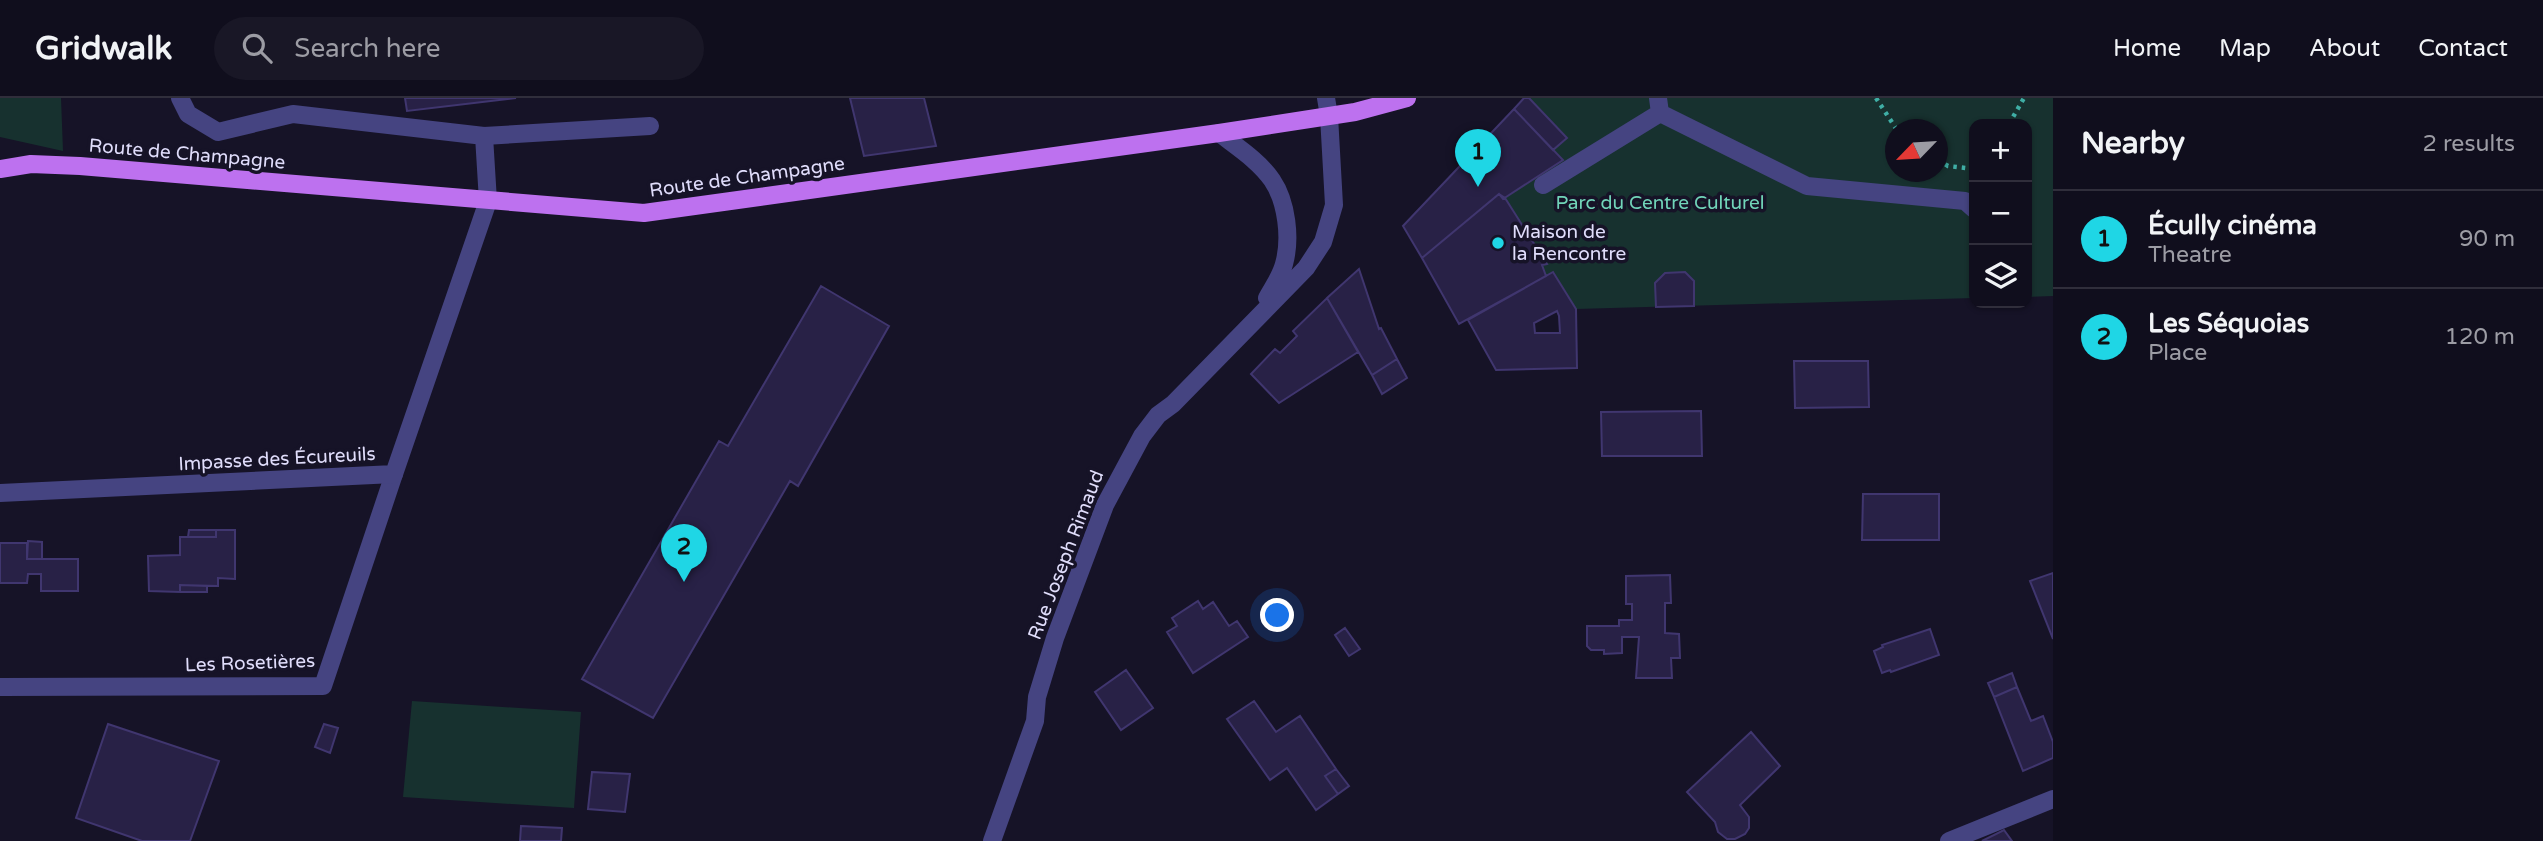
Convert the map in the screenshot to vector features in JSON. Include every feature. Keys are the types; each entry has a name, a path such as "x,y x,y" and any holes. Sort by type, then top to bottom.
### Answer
{"main road":[{"name":"Route de Champagne","path":"0,169 32,164 80,166 644,213 1219,133 1328,107 1377,108 1407,98"}],"street":[{"path":"180,98 188,114 218,132 293,114 484,136 650,126"},
{"path":"1543,185 1659,106 1807,186 1965,201 1969,205"},
{"name":"Rue Joseph Rimaud","path":"992,841 1035,721 1037,697 1055,638 1105,505 1122,470 1158,415 1173,404 1306,268 1323,242 1334,205 1328,107"},
{"name":"Rue Joseph Rimaud","path":"1219,133 1272,179 1279,192 1286,224 1284,264 1250,325"},
{"path":"484,136 488,201"},
{"name":"Impasse des Écureuils","path":"0,493 394,474 488,201"},
{"name":"Les Rosetières","path":"0,687 323,686 394,474"},
{"path":"1949,841 2053,799"}],"path":[{"path":"1876,98 1889,119"},
{"path":"2012,119 2024,98"},
{"path":"1948,166 1969,168"}],"green space":[{"path":"0,98 61,98 63,151 0,137"},
{"name":"Parc du Centre Culturel","path":"1529,98 2053,98 2053,296 2032,297 2032,119 1969,119 1969,298 1576,309 1554,272 1546,276 1542,265 1546,264 1505,198 1562,160 1553,150 1567,137"},
{"path":"412,701 581,712 574,808 403,797"}],"building":[{"path":"405,98 516,98 407,111"},
{"path":"850,98 924,98 936,146 864,156"},
{"path":"1524,98 1529,98 1567,138 1553,150 1514,109"},
{"path":"1514,109 1563,160 1503,199 1499,194 1422,258 1403,226"},
{"path":"1499,194 1505,198 1547,264 1542,265 1546,276 1459,324 1422,258"},
{"path":"1359,269 1379,329 1381,328 1397,359 1372,375 1327,298"},
{"path":"1553,272 1576,309 1577,368 1496,370 1468,320","holes":["1557,311 1560,333 1535,333 1534,323"]},
{"path":"1685,272 1694,281 1694,306 1656,307 1655,283 1665,273"},
{"path":"821,286 889,326 798,486 790,481 653,718 582,679 719,441 728,446"},
{"path":"1327,298 1358,352 1279,403 1251,374 1275,349 1280,353 1297,336 1293,331"},
{"path":"1397,359 1407,378 1382,394 1372,375"},
{"path":"1794,361 1868,361 1869,407 1795,408"},
{"path":"1701,411 1702,456 1602,456 1601,412"},
{"path":"1863,494 1939,494 1939,540 1862,540"},
{"path":"189,530 216,530 216,537 188,537"},
{"path":"216,530 235,530 235,579 218,578 218,586 180,585 180,592 149,591 148,556 180,555 180,537 216,537"},
{"path":"28,541 42,542 42,559 27,559"},
{"path":"0,543 27,543 27,559 78,559 78,591 41,591 41,574 28,574 27,583 0,583"},
{"path":"2053,573 2053,639 2030,581"},
{"path":"1670,575 1671,603 1665,603 1665,633 1679,634 1680,658 1671,658 1672,678 1636,678 1639,637 1622,637 1622,653 1604,654 1604,650 1591,650 1587,646 1587,626 1619,626 1619,620 1632,620 1632,604 1626,604 1626,576"},
{"path":"180,585 207,586 207,592 180,592"},
{"path":"1198,601 1203,609 1213,602 1229,626 1237,621 1248,637 1193,673 1167,632 1177,626 1172,618"},
{"path":"1345,628 1360,649 1349,656 1335,635"},
{"path":"1930,629 1939,655 1882,673 1874,651 1883,647 1882,645"},
{"path":"1126,670 1153,708 1121,730 1095,692"},
{"path":"2012,673 2017,687 1994,697 1988,683"},
{"path":"2017,687 2031,721 2043,716 2053,742 2053,758 2023,771 1994,697"},
{"path":"1254,701 1276,732 1300,716 1336,769 1325,776 1338,794 1316,810 1287,768 1270,780 1227,719"},
{"path":"108,724 219,761 190,841 142,841 76,818"},
{"path":"324,724 338,728 330,753 315,747"},
{"path":"1751,732 1780,766 1740,805 1749,817 1749,828 1745,834 1735,839 1727,839 1718,832 1715,822 1687,792"},
{"path":"1336,769 1349,786 1338,794 1325,776"},
{"path":"592,772 630,774 625,812 588,809"},
{"path":"521,826 562,828 561,841 520,841"},
{"path":"2004,830 2012,841 1982,841"}],"place":[{"name":"Écully cinéma","path":"1478,187"},
{"name":"Maison de la Rencontre","path":"1498,243"},
{"name":"Les Séquoias","path":"684,582"}]}
